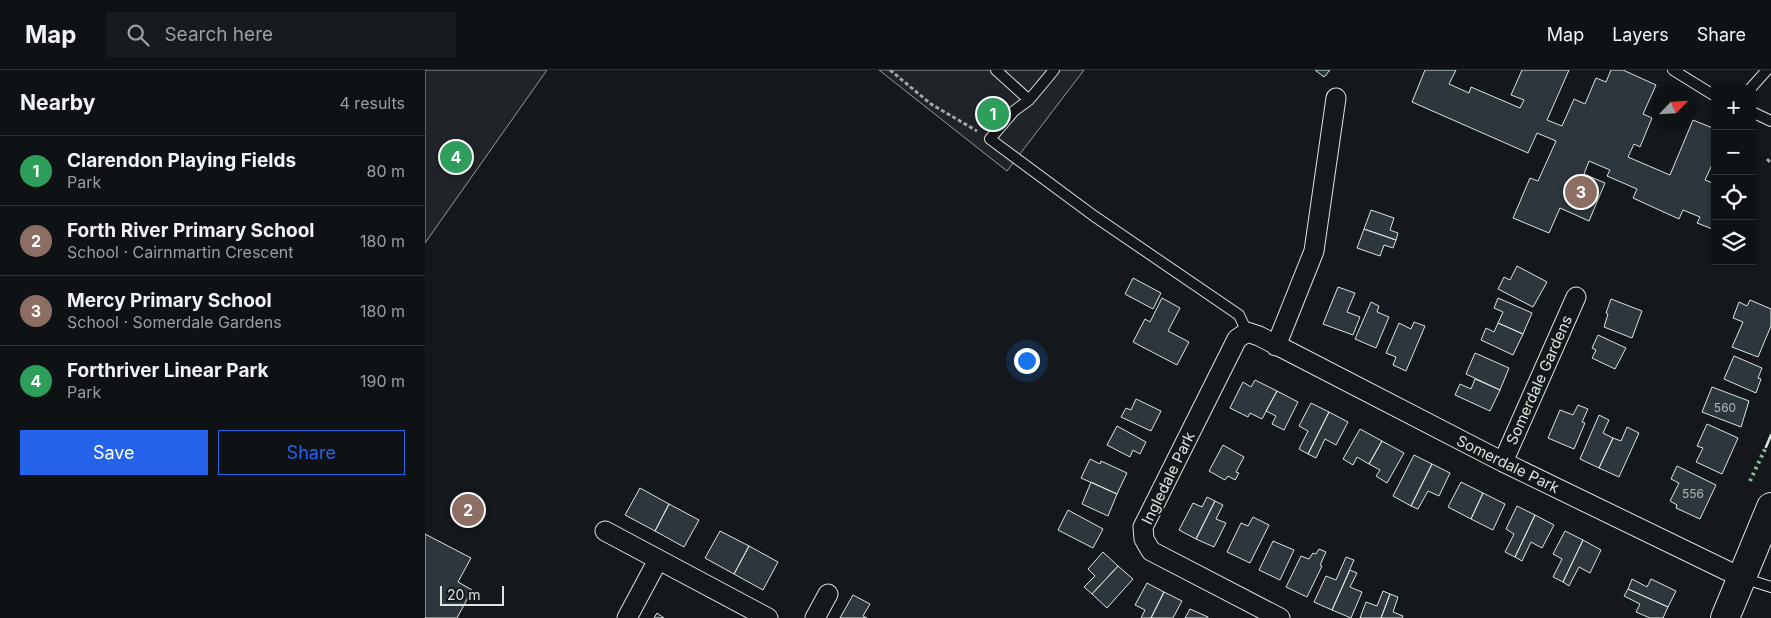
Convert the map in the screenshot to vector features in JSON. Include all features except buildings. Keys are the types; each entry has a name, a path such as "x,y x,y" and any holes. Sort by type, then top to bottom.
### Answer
{"highway":[{"path":"1725,618 1771,507"}],"street":[{"path":"1276,346 1314,251 1336,98"},
{"name":"Somerdale Gardens","path":"1503,462 1576,297"},
{"name":"Somerdale Park","path":"1247,332 1259,336 1503,462 1742,578"},
{"name":"Ingledale Park","path":"1247,332 1237,339 1143,527 1144,539 1151,551 1281,618"},
{"path":"605,531 768,618"},
{"path":"627,618 658,560"},
{"path":"815,618 828,594"}],"lane":[{"path":"997,70 1029,100"},
{"path":"1054,70 1029,100 1014,111 990,139 1094,216 1239,315 1247,332"},
{"path":"1673,70 1711,94"},
{"path":"1754,85 1767,70"},
{"path":"1756,114 1771,120"},
{"path":"1742,578 1771,587"}],"path":[{"path":"890,70 931,104 990,139"},
{"path":"1767,159 1771,163"}],"shaded area":[{"path":"425,70 547,70 425,243"},
{"path":"879,70 1084,70 1007,171"}],"hedge":[{"path":"1750,481 1766,447"}],"wall":[{"path":"1766,447 1771,435"}],"place":[{"name":"Clarendon Playing Fields","path":"993,114"},
{"name":"Forthriver Linear Park","path":"456,157"},
{"name":"Mercy Primary School","path":"1581,192"},
{"name":"Forth River Primary School","path":"468,510"}]}
